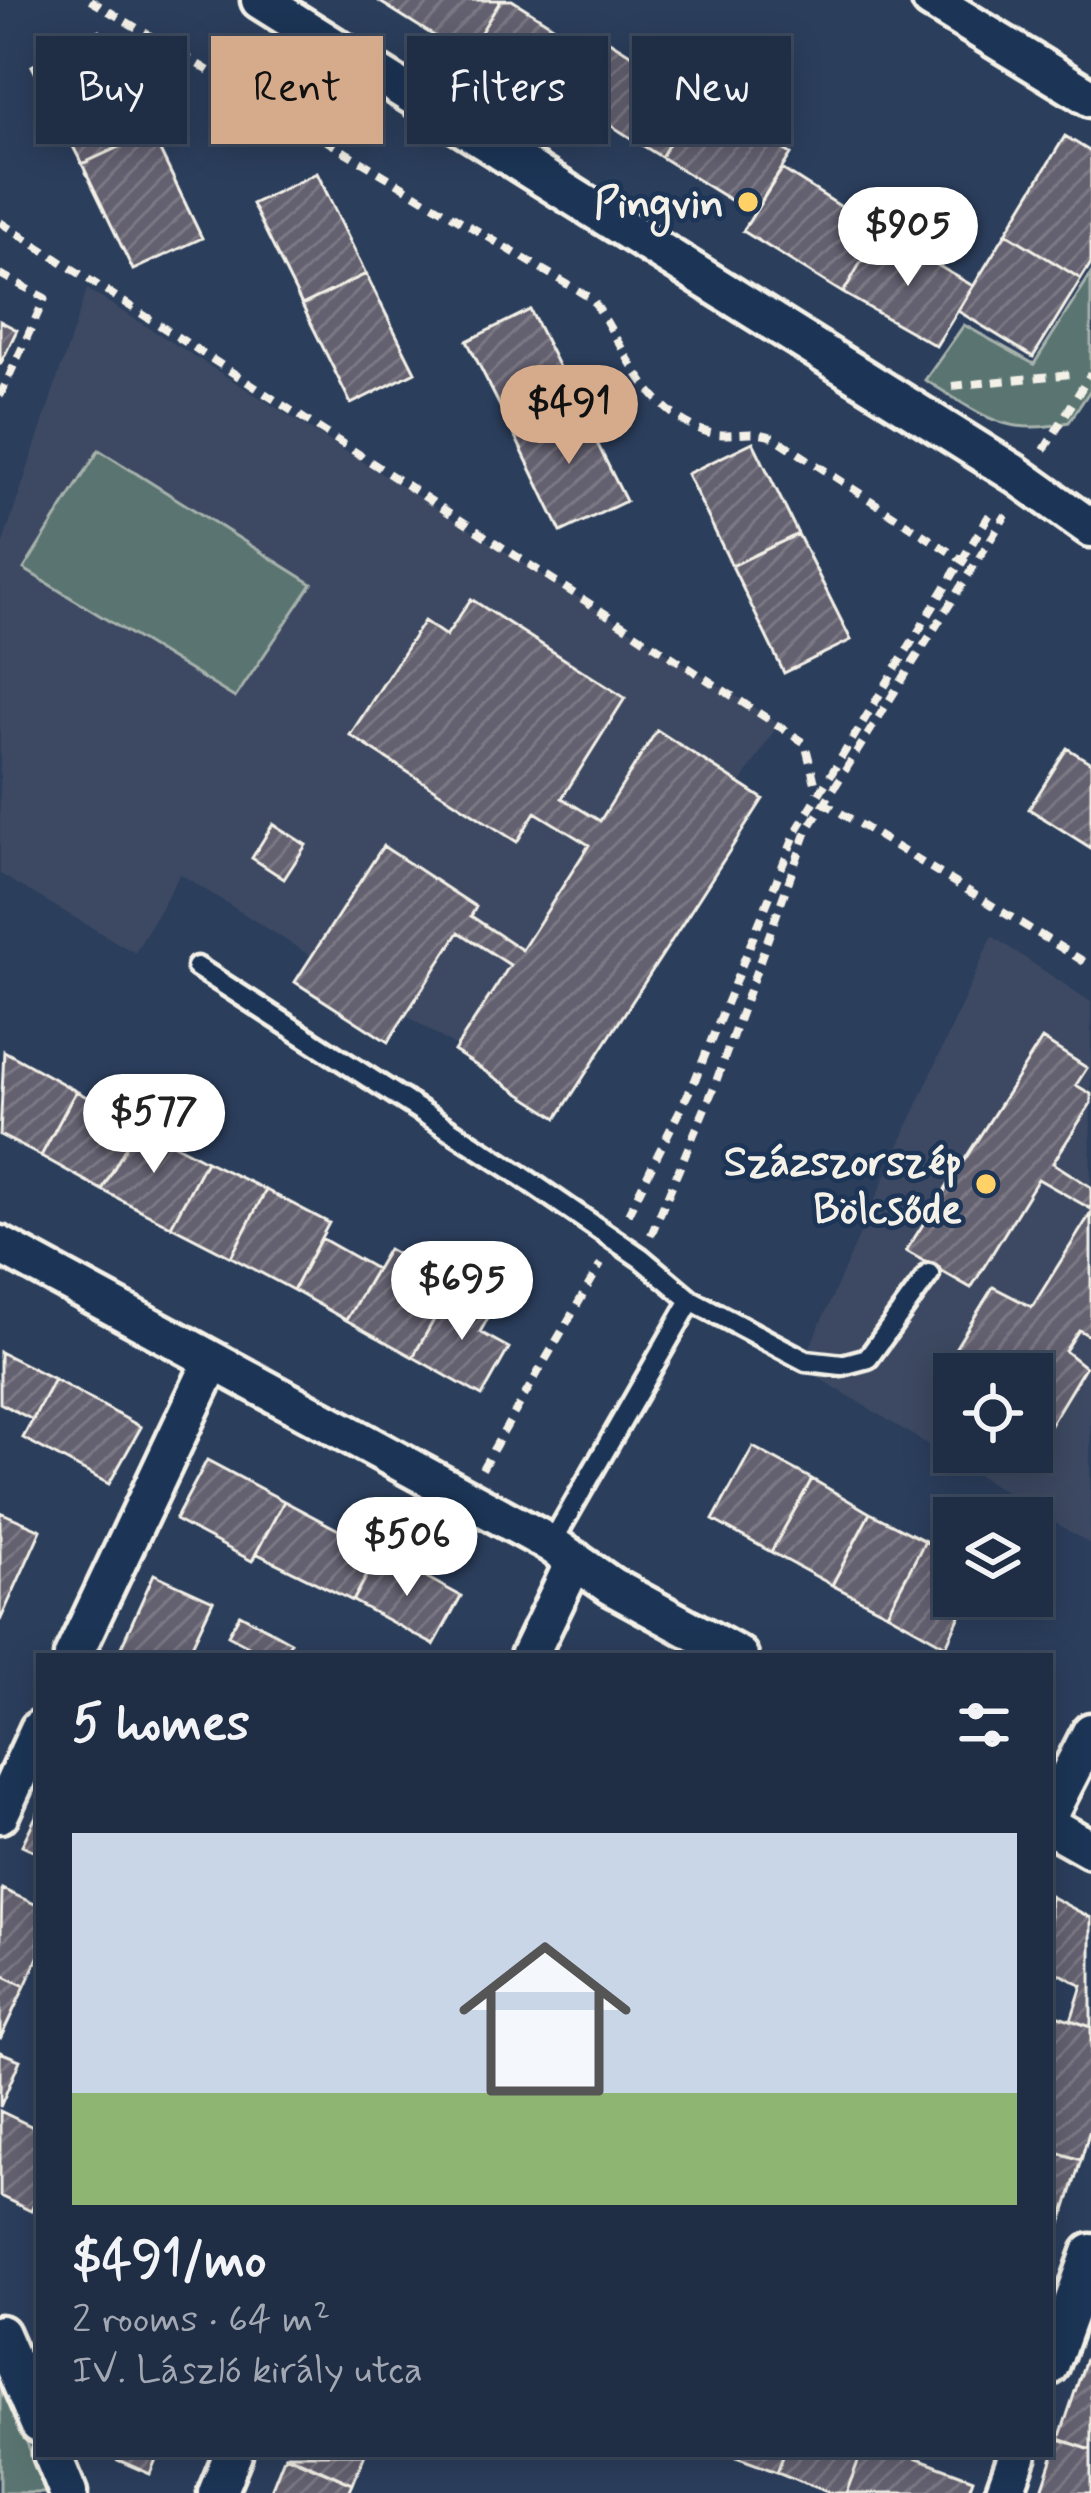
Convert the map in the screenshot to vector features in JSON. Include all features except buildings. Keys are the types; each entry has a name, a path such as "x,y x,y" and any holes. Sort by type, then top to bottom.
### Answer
{"street":[{"path":"260,0 1086,509"},
{"path":"931,0 1091,98"},
{"path":"0,1245 563,1552 611,1586 734,1653"},
{"path":"74,1653 212,1362"},
{"path":"530,1653 563,1552"},
{"path":"1053,1806 1091,1732"},
{"path":"0,1814 36,1736"},
{"path":"1053,1828 1091,1850"},
{"path":"1053,2358 1091,2253"},
{"path":"0,2334 36,2417"},
{"path":"53,2457 68,2493"},
{"path":"218,2493 232,2457"}],"lane":[{"path":"197,967 640,1258 691,1300 806,1361 855,1364 881,1345 929,1274"},
{"path":"563,1552 691,1300"}],"path":[{"path":"90,0 592,299 628,350 645,392 684,421 725,436 751,432 777,439 974,568"},
{"path":"0,222 806,743 820,798 1091,966"},
{"path":"0,274 45,298 0,395"},
{"path":"1041,456 1091,373"},
{"path":"939,388 1071,374"},
{"path":"640,1258 714,1088 820,798 990,514"},
{"path":"481,1472 614,1241 695,1080 797,830 1003,521"}],"shaded area":[{"path":"87,289 779,723 541,1100 180,874 135,953 0,874 0,552"},
{"name":"Százszorszép Bölcsőde","path":"992,936 1091,1002 1090,1544 1053,1521 1053,1497 1013,1497 974,1473 1053,1473 1053,1353 933,1353 933,1448 801,1367"}],"green space":[{"path":"1091,274 1091,389 1069,422 1009,425 977,412 925,380 964,325 1034,364"},
{"path":"99,450 312,584 235,698 24,569"},
{"path":"0,2379 48,2493 0,2493"}],"place":[{"name":"Pingvin","path":"748,202"},
{"name":"Százszorszép Bölcsőde","path":"986,1184"}]}
